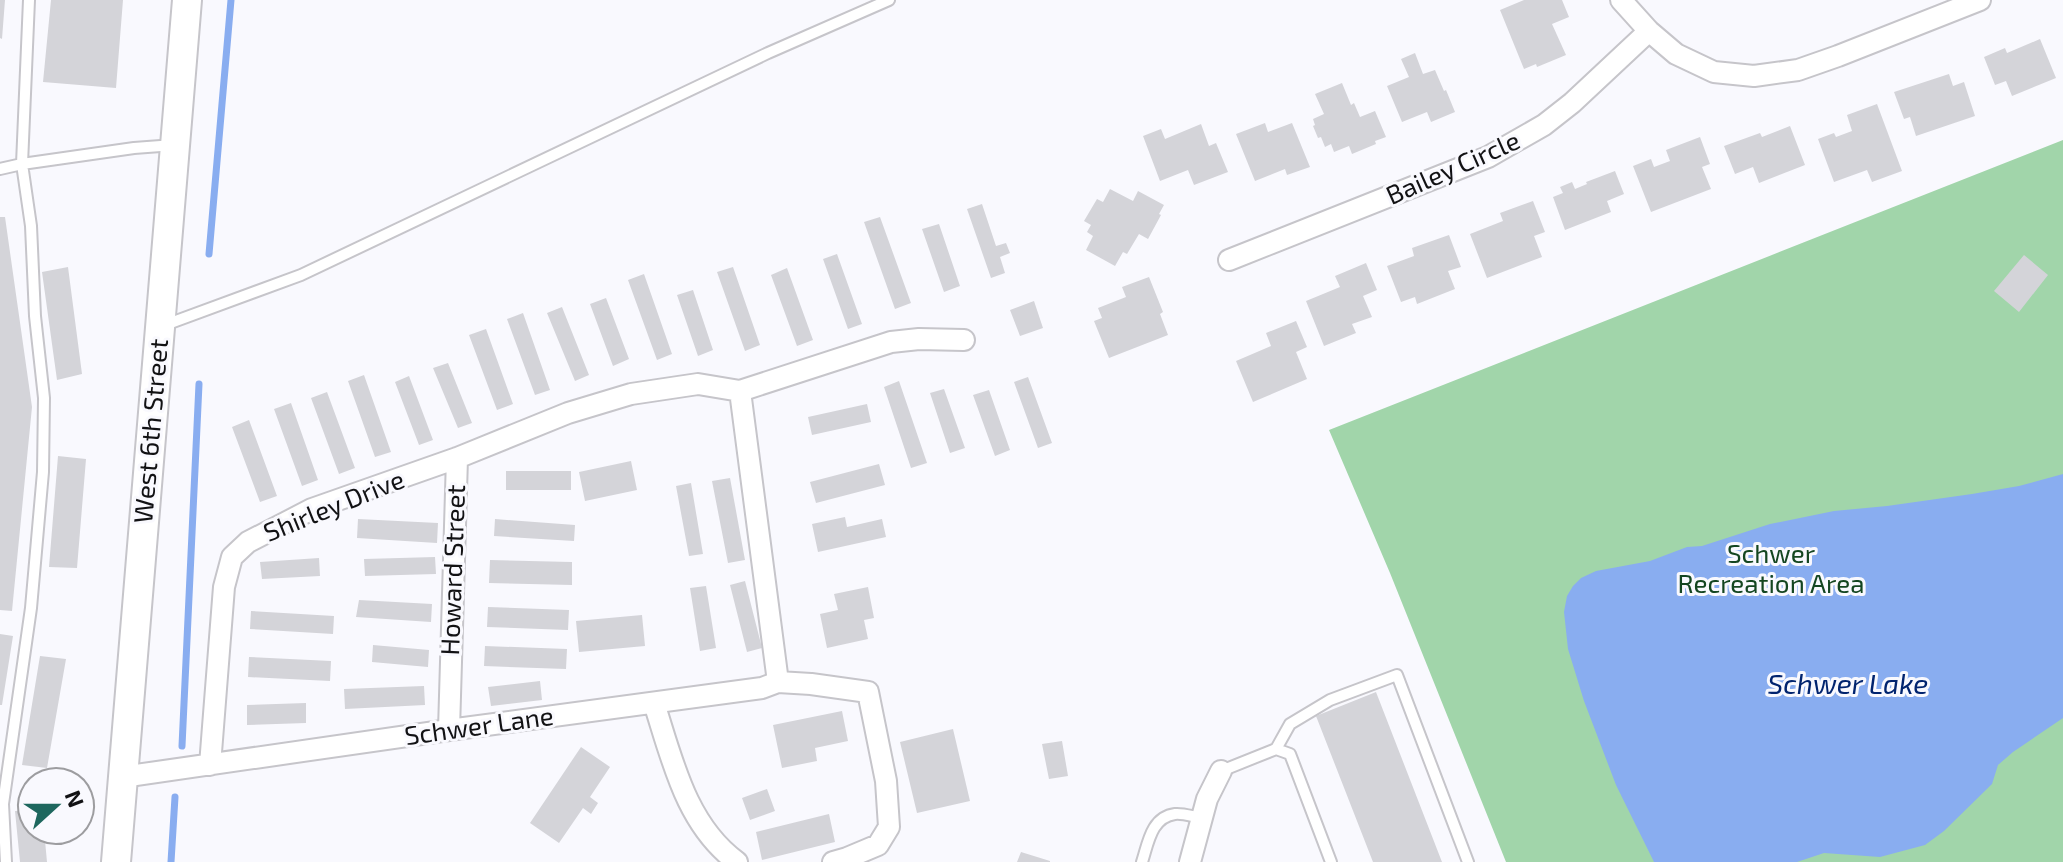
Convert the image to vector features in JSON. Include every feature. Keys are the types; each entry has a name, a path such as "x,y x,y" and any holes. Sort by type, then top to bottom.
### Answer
{"main road":[{"name":"West 6th Street","path":"116,862 187,0"}],"street":[{"path":"1621,0 1649,31 1676,54 1714,72 1754,76 1798,70 1980,0"},
{"name":"Bailey Circle","path":"1229,260 1488,157 1544,125 1649,31"},
{"name":"Howard Street","path":"449,730 457,458 568,413 631,394 698,384 740,391 891,342 964,340"},
{"path":"740,391 778,682"},
{"name":"Shirley Drive","path":"210,765 224,587 232,557 248,542 312,509 457,458"},
{"path":"737,862 722,851 697,818 680,784 654,703 762,688 778,682 868,692 886,781 889,827 878,845 833,862"},
{"name":"Schwer Lane","path":"122,777 654,703"},
{"path":"1190,862 1207,799 1221,771"}],"lane":[{"path":"6,862 3,804 31,608 43,472 44,398 35,316 31,226 22,164 29,0"},
{"path":"159,327 301,275 768,53 889,0"},
{"path":"0,169 134,148 176,145"},
{"path":"1221,771 1276,749 1290,724 1330,700 1397,675 1468,862"},
{"path":"1276,749 1290,754 1331,862"},
{"path":"1142,862 1153,828 1161,819 1176,814 1202,818"}],"green space":[{"name":"Schwer Recreation Area","path":"2063,140 2063,862 1506,862 1329,430"}],"water":[{"name":"Schwer Lake","path":"2063,474 2063,718 1998,765 1992,784 1944,831 1925,845 1880,857 1824,853 1797,862 1654,862 1616,785 1568,649 1564,612 1567,596 1581,578 1596,571 1650,561 1687,547 1702,546 1770,524 1834,511 2019,486"}],"building":[{"path":"0,0 5,0 2,39 0,38"},
{"path":"51,0 123,0 116,88 43,82"},
{"path":"1524,0 1562,0 1569,17 1552,24 1566,55 1524,69 1500,10"},
{"path":"2040,39 2056,78 2012,96 2006,81 1995,85 1984,57 2005,48 2007,53"},
{"path":"1415,53 1423,74 1435,70 1455,112 1431,122 1427,112 1402,122 1387,86 1409,77 1401,59"},
{"path":"1949,74 1953,86 1964,82 1975,116 1916,136 1910,117 1904,119 1894,92"},
{"path":"1342,83 1360,117 1375,111 1386,137 1352,154 1349,146 1334,152 1331,144 1325,147 1313,126 1313,119 1324,114 1315,94"},
{"path":"1877,104 1902,171 1872,182 1867,170 1834,182 1818,139 1852,131 1847,115"},
{"path":"1265,123 1268,132 1292,123 1310,167 1287,175 1285,169 1255,181 1236,134"},
{"path":"1201,124 1209,146 1216,143 1228,172 1194,185 1188,170 1160,181 1143,136 1161,129 1165,139"},
{"path":"1790,126 1805,165 1759,183 1753,167 1735,174 1724,146 1760,133 1762,137"},
{"path":"1700,137 1710,164 1702,167 1711,189 1651,212 1633,166 1651,159 1654,167 1670,161 1666,150"},
{"path":"1615,171 1624,194 1607,201 1611,212 1565,230 1553,197 1563,193 1560,187 1572,182 1575,189"},
{"path":"1110,189 1133,201 1138,191 1164,205 1148,239 1139,234 1115,266 1086,250 1093,236 1087,232 1091,225 1084,221 1097,199 1103,202"},
{"path":"1533,201 1545,232 1534,236 1542,257 1487,278 1470,234 1503,221 1500,213"},
{"path":"982,204 996,246 1006,243 1010,253 1000,257 1005,273 991,278 967,209"},
{"path":"0,217 5,217 32,407 12,611 0,610"},
{"path":"880,217 911,303 895,309 864,222"},
{"path":"939,224 960,286 944,292 922,229"},
{"path":"1449,235 1461,267 1448,271 1455,289 1417,304 1415,297 1401,302 1387,266 1414,256 1412,248"},
{"path":"837,254 862,324 848,329 823,259"},
{"path":"2024,255 2048,275 2019,312 1994,291"},
{"path":"1366,263 1377,290 1363,296 1372,317 1352,324 1356,333 1324,346 1306,301 1340,287 1335,276"},
{"path":"68,267 82,374 57,380 42,272"},
{"path":"733,267 760,345 745,351 717,272"},
{"path":"787,268 813,340 797,346 771,275"},
{"path":"644,274 672,354 657,360 628,280"},
{"path":"1149,277 1163,312 1160,314 1168,335 1109,358 1094,321 1102,318 1098,308 1126,297 1122,287"},
{"path":"693,290 713,350 698,356 677,295"},
{"path":"606,298 629,359 613,366 590,304"},
{"path":"1034,301 1043,328 1020,336 1010,310"},
{"path":"562,307 589,375 575,381 547,313"},
{"path":"523,313 550,390 535,395 507,319"},
{"path":"1296,321 1307,347 1296,352 1307,379 1253,402 1236,361 1271,346 1266,333"},
{"path":"486,329 513,404 497,410 469,335"},
{"path":"448,363 472,423 458,428 433,368"},
{"path":"364,375 391,452 375,457 348,381"},
{"path":"409,376 433,440 419,445 395,382"},
{"path":"1028,377 1052,443 1038,448 1014,382"},
{"path":"899,381 927,463 911,468 884,387"},
{"path":"944,389 965,448 950,453 930,393"},
{"path":"989,390 1010,450 995,456 973,395"},
{"path":"327,392 355,468 339,474 311,398"},
{"path":"291,403 318,480 302,486 274,409"},
{"path":"867,404 871,422 812,435 808,417"},
{"path":"249,420 277,496 260,502 232,427"},
{"path":"58,456 86,459 77,568 49,567"},
{"path":"631,461 637,490 585,501 579,472"},
{"path":"879,464 885,485 816,503 810,482"},
{"path":"506,471 571,471 571,490 506,490"},
{"path":"730,478 745,560 728,563 712,481"},
{"path":"691,483 703,554 689,556 676,486"},
{"path":"845,517 847,527 882,519 886,537 818,552 812,524"},
{"path":"358,519 438,523 437,543 357,538"},
{"path":"495,519 575,525 574,541 494,536"},
{"path":"435,557 436,574 365,576 364,559"},
{"path":"319,558 320,576 262,579 260,562"},
{"path":"490,560 572,562 572,585 489,583"},
{"path":"745,581 762,648 747,652 730,585"},
{"path":"706,586 716,648 700,651 690,588"},
{"path":"868,587 874,618 864,620 868,639 827,648 820,614 838,610 834,594"},
{"path":"359,600 432,604 431,622 356,617"},
{"path":"488,607 569,610 568,630 487,627"},
{"path":"251,611 334,616 333,634 250,629"},
{"path":"642,615 645,646 579,652 576,621"},
{"path":"0,634 13,636 2,705 0,705"},
{"path":"373,645 429,650 428,667 372,662"},
{"path":"485,646 567,649 566,669 484,666"},
{"path":"40,656 66,659 47,766 22,765"},
{"path":"249,657 331,661 330,681 248,677"},
{"path":"540,681 542,700 491,706 488,687"},
{"path":"424,686 425,705 345,709 344,689"},
{"path":"1376,692 1442,862 1373,862 1316,716"},
{"path":"306,703 306,723 247,725 247,705"},
{"path":"842,711 848,741 815,748 817,761 782,768 773,725"},
{"path":"953,729 970,801 917,813 900,742"},
{"path":"1062,741 1068,776 1049,779 1042,744"},
{"path":"581,747 610,767 590,797 598,803 591,814 583,808 559,843 530,823"},
{"path":"767,789 775,811 750,820 742,798"},
{"path":"829,814 835,842 762,860 756,832"},
{"path":"18,846 46,846 47,862 20,862"},
{"path":"1021,852 1050,861 1050,862 1017,862"}],"waterway":[{"path":"209,254 231,0"},
{"path":"182,746 199,384"},
{"path":"171,862 175,797"}]}
